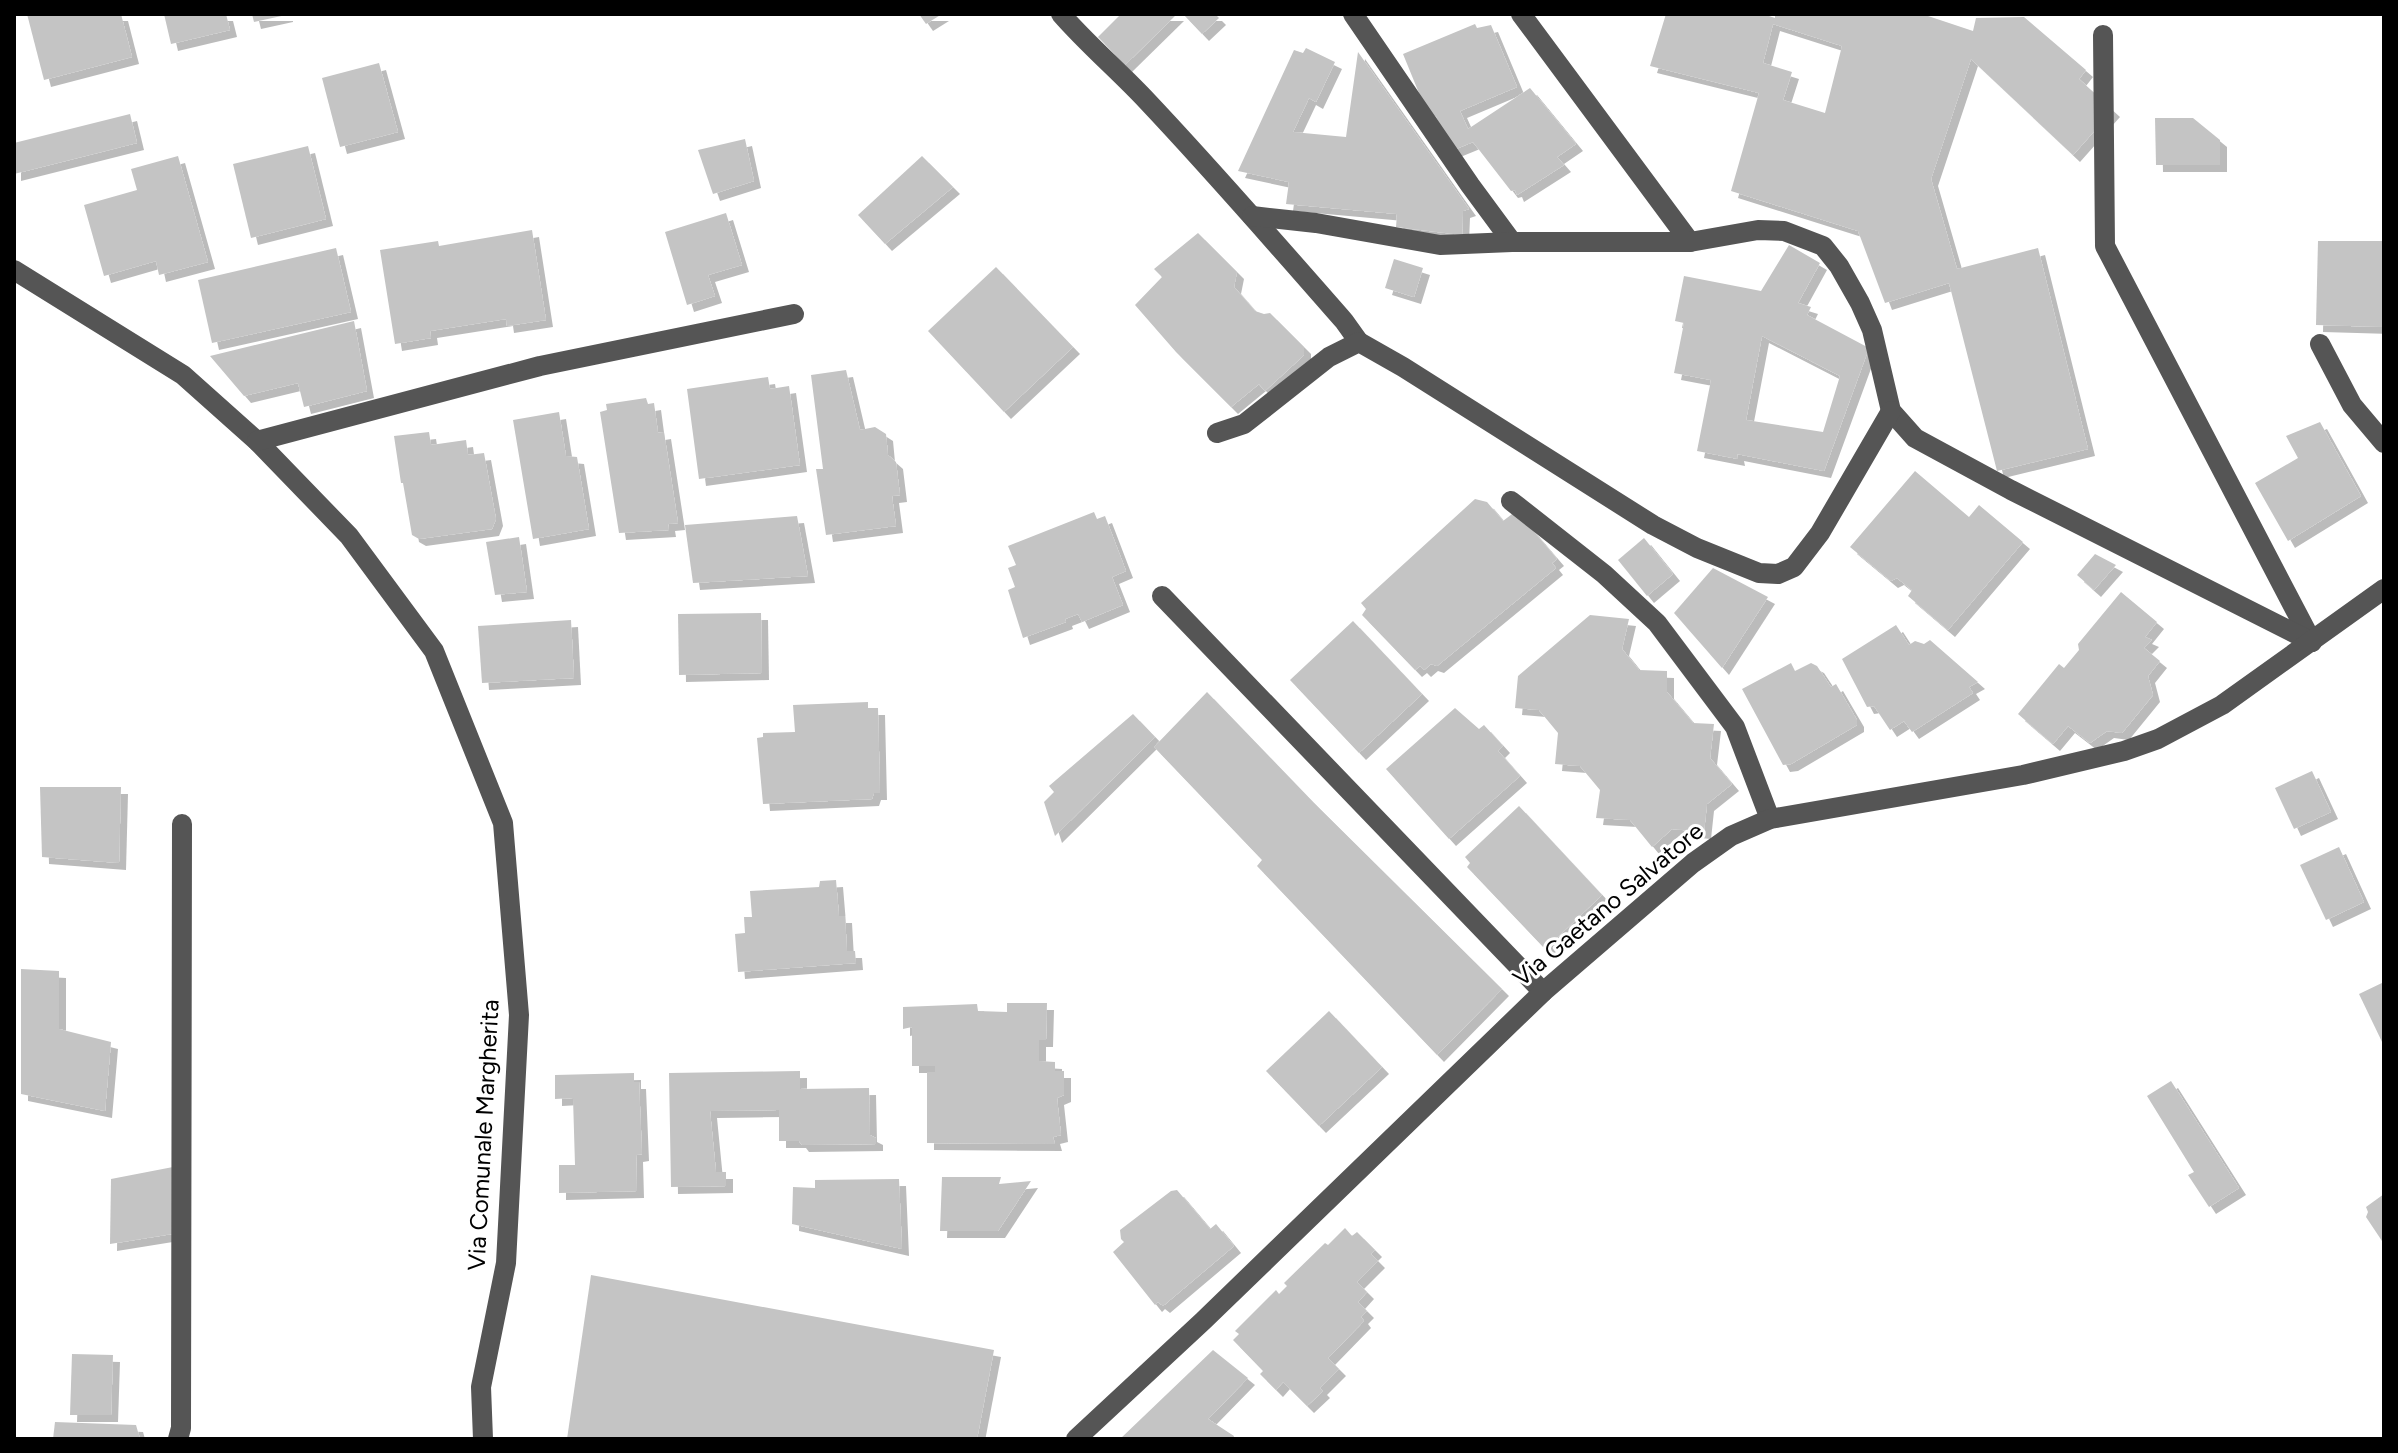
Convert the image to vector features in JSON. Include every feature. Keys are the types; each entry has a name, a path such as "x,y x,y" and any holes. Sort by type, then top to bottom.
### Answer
{"street":[{"path":"1061,14 1144,98 1252,216 1359,342 1653,525 1697,548 1759,573 1778,574 1794,567 1820,533 1891,411"},
{"path":"1353,14 1512,242"},
{"path":"1521,14 1690,242"},
{"path":"2103,35 2105,246 2312,642"},
{"path":"1252,216 1316,223 1440,245 1690,242 1758,230 1784,231 1823,246 1839,266 1872,330 1891,411 1915,438 2312,642"},
{"name":"Via Comunale Margherita","path":"14,270 183,375 257,441 349,536 434,651 503,823 519,1015 506,1263 481,1387 483,1439"},
{"path":"257,441 540,366 794,314"},
{"path":"1217,433 1244,424 1329,357 1359,342"},
{"path":"2320,344 2352,405 2384,443"},
{"path":"1511,501 1604,574 1657,623 1735,727 1770,819"},
{"name":"Via Gaetano Salvatore","path":"1076,1439 1203,1321 1543,992 1693,863 1731,836 1770,819 2023,775 2124,751 2158,739 2222,705 2384,589"},
{"path":"1162,596 1543,992"},
{"path":"178,1439 181,1428 182,824"}],"building":[{"path":"27,14 121,14 132,57 44,80"},
{"path":"164,14 226,14 230,30 171,44"},
{"path":"252,14 286,14 286,15 254,22"},
{"path":"919,14 942,14 926,24"},
{"path":"1121,14 1177,14 1125,65 1098,37"},
{"path":"1183,14 1215,14 1219,18 1202,34"},
{"path":"1666,14 1763,14 1775,18 1775,14 1922,14 1973,31 1976,18 2024,17 2086,70 2079,79 2113,110 2073,155 1971,59 1931,179 1957,269 2038,248 2088,449 1997,471 1949,283 1885,303 1858,231 1731,191 1759,93 1650,66","holes":["1773,24 1842,46 1825,113 1783,100 1792,72 1763,63"]},
{"path":"1475,24 1477,28 1491,25 1517,87 1460,111 1468,129 1530,88 1576,144 1557,157 1564,165 1517,195 1473,142 1451,151 1436,116 1430,120 1403,54"},
{"path":"1306,48 1335,62 1316,102 1309,98 1293,132 1346,137 1358,52 1469,209 1463,211 1462,235 1396,227 1397,214 1286,204 1289,182 1238,171 1294,50 1303,53"},
{"path":"379,63 398,132 340,147 322,78"},
{"path":"130,114 137,143 14,174 14,143"},
{"path":"2155,118 2193,118 2220,140 2220,165 2156,165"},
{"path":"745,139 754,181 713,194 698,150"},
{"path":"308,146 326,219 251,238 233,164"},
{"path":"178,156 208,262 159,275 156,261 104,276 84,205 137,190 131,169"},
{"path":"922,156 953,187 885,244 858,215"},
{"path":"726,213 742,265 708,275 715,296 687,305 665,232"},
{"path":"532,230 546,320 507,326 506,319 430,331 431,338 395,344 380,250 438,241 439,246"},
{"path":"1198,233 1237,272 1234,287 1255,311 1270,313 1304,347 1304,355 1265,391 1259,384 1231,407 1135,305 1162,277 1154,269"},
{"path":"2318,241 2384,241 2384,327 2316,325"},
{"path":"1789,245 1820,263 1798,303 1811,307 1807,315 1869,348 1824,471 1737,454 1738,459 1697,451 1711,380 1674,373 1684,323 1675,321 1684,276 1761,291","holes":["1762,336 1840,376 1823,432 1746,420"]},
{"path":"336,248 351,312 212,343 198,280"},
{"path":"1394,259 1423,268 1414,297 1385,288"},
{"path":"996,267 1073,347 1004,412 928,331"},
{"path":"354,321 367,391 304,407 298,383 244,396 210,356"},
{"path":"846,370 860,430 875,427 886,434 888,455 896,462 900,495 892,496 896,526 826,535 816,469 823,469 811,375"},
{"path":"768,377 770,389 789,386 800,465 699,479 687,389"},
{"path":"646,398 648,404 654,403 658,433 664,432 678,523 668,524 669,530 619,533 600,412 607,410 606,404"},
{"path":"559,412 566,456 577,457 589,529 533,539 513,420"},
{"path":"2320,422 2361,496 2288,541 2255,483 2298,458 2286,436"},
{"path":"429,432 431,445 466,440 468,455 484,453 496,519 492,529 419,539 412,535 394,436"},
{"path":"1915,471 1969,517 1979,505 2023,542 1948,630 1908,596 1912,590 1897,578 1891,581 1850,547"},
{"path":"1475,499 1487,502 1503,521 1516,511 1557,559 1552,563 1556,568 1437,666 1431,664 1424,670 1420,666 1415,670 1362,615 1366,609 1361,603"},
{"path":"1094,512 1097,519 1105,516 1126,571 1112,577 1123,605 1082,622 1078,614 1065,619 1066,622 1023,638 1008,590 1015,587 1008,568 1016,565 1008,546"},
{"path":"797,516 808,576 693,583 685,525"},
{"path":"519,537 527,592 495,595 486,542"},
{"path":"1644,538 1673,574 1647,596 1618,560"},
{"path":"2095,554 2116,565 2094,590 2077,575"},
{"path":"1713,568 1768,597 1722,668 1674,613"},
{"path":"2121,592 2157,622 2145,637 2152,640 2144,648 2160,661 2148,676 2153,695 2122,733 2107,731 2090,743 2068,726 2053,744 2018,714 2059,664 2064,668 2079,650 2078,644"},
{"path":"761,613 762,673 679,675 678,614"},
{"path":"1590,615 1629,619 1622,649 1639,670 1667,671 1667,692 1693,723 1714,724 1710,758 1732,784 1707,804 1704,832 1672,829 1652,847 1630,820 1596,818 1600,790 1580,766 1555,764 1558,733 1539,710 1515,708 1518,676"},
{"path":"571,620 574,678 482,683 478,626"},
{"path":"1353,621 1422,694 1359,753 1290,680"},
{"path":"1896,625 1909,645 1915,641 1924,644 1930,640 1978,682 1969,687 1973,693 1912,732 1904,721 1890,730 1874,706 1867,707 1842,659"},
{"path":"1791,663 1795,671 1811,663 1817,666 1831,687 1836,684 1857,725 1791,764 1783,765 1742,689"},
{"path":"1207,692 1502,989 1437,1055 1257,866 1262,860 1154,747"},
{"path":"868,702 868,708 878,708 880,793 874,793 872,799 763,804 757,738 763,737 763,733 795,732 793,705"},
{"path":"1455,708 1479,729 1484,725 1503,746 1498,751 1520,776 1449,839 1386,769"},
{"path":"1133,714 1155,737 1055,836 1044,802 1054,792 1049,786"},
{"path":"2312,771 2331,812 2294,829 2275,788"},
{"path":"40,787 121,787 119,863 42,857"},
{"path":"1519,806 1602,895 1545,949 1467,867 1470,863 1465,857"},
{"path":"2339,847 2364,902 2326,920 2300,865"},
{"path":"836,880 839,916 845,916 847,951 855,951 856,963 738,972 735,934 745,933 744,917 752,917 750,891 819,887 820,881"},
{"path":"21,969 59,971 59,1029 111,1042 105,1111 21,1094"},
{"path":"2384,982 2384,1046 2359,994"},
{"path":"1007,1003 1047,1003 1046,1040 1039,1040 1039,1061 1055,1062 1055,1071 1064,1071 1064,1095 1057,1098 1061,1135 1053,1137 1055,1144 927,1143 927,1072 935,1072 935,1066 912,1066 912,1027 903,1029 903,1007 977,1004 978,1011 1007,1012"},
{"path":"1329,1011 1382,1067 1319,1126 1266,1071"},
{"path":"800,1071 800,1089 869,1088 870,1135 876,1138 876,1144 802,1145 799,1141 779,1141 779,1110 710,1111 716,1172 726,1172 726,1186 671,1187 669,1073"},
{"path":"634,1073 634,1082 639,1082 642,1154 636,1155 637,1191 559,1193 559,1165 575,1165 573,1098 555,1099 555,1075"},
{"path":"2171,1081 2239,1188 2209,1207 2188,1175 2194,1172 2147,1096"},
{"path":"173,1167 172,1234 110,1244 111,1179"},
{"path":"942,1177 1001,1177 999,1184 1031,1181 998,1231 940,1231"},
{"path":"899,1179 902,1249 792,1224 793,1187 815,1188 815,1180"},
{"path":"1177,1190 1210,1229 1216,1224 1234,1246 1163,1306 1158,1302 1155,1305 1113,1252 1124,1242 1120,1230 1171,1191"},
{"path":"2384,1194 2384,1244 2366,1217 2366,1207"},
{"path":"1345,1228 1352,1236 1357,1232 1375,1250 1371,1254 1378,1261 1357,1282 1367,1292 1358,1302 1367,1311 1361,1317 1364,1321 1328,1358 1339,1369 1307,1406 1283,1382 1276,1390 1260,1374 1263,1371 1233,1340 1239,1334 1235,1331 1276,1290 1279,1294 1287,1286 1284,1283"},
{"path":"591,1275 994,1350 977,1439 567,1439"},
{"path":"1213,1350 1248,1378 1208,1419 1234,1436 1233,1439 1120,1439"},
{"path":"72,1354 113,1355 111,1415 70,1415"},
{"path":"55,1422 136,1425 140,1439 53,1439"}]}
